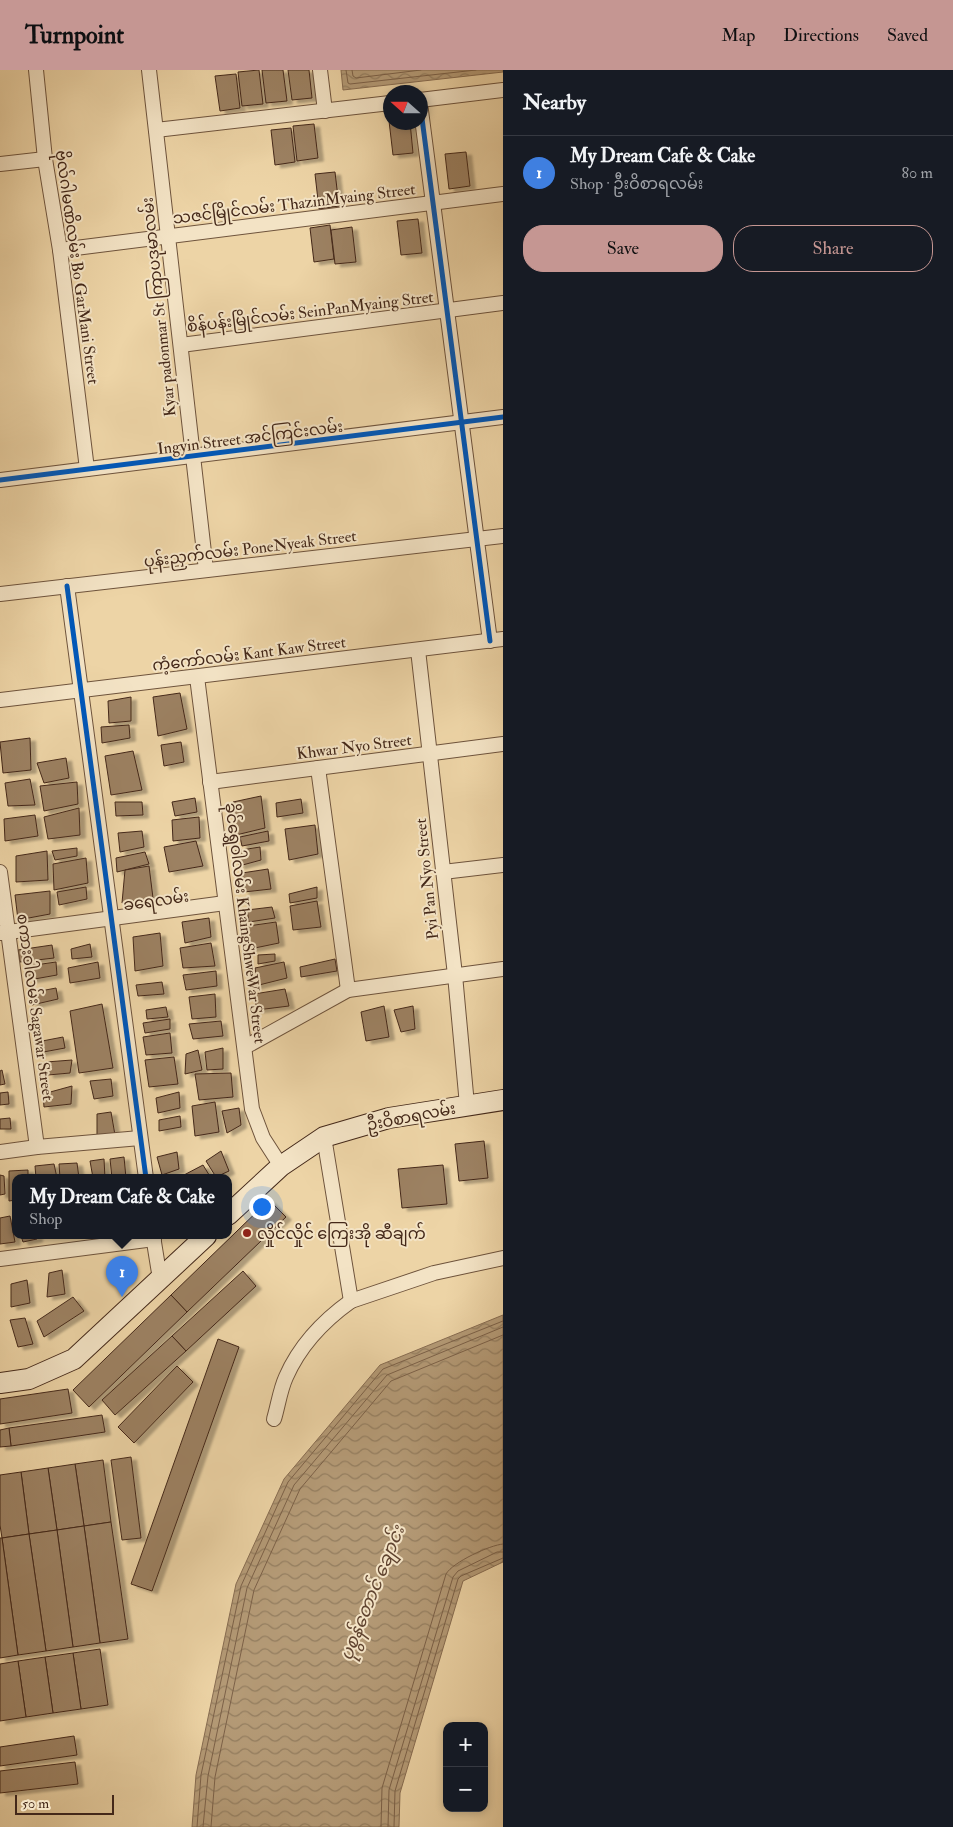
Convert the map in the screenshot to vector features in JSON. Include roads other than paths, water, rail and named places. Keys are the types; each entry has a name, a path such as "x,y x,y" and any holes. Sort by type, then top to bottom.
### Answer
{"main road":[{"name":"ဦးဝိစာရလမ်း","path":"232,1211 281,1166 324,1137 388,1118 503,1100"},
{"path":"0,1383 29,1379 74,1359 203,1239"}],"street":[{"name":"ဗိုလ်ဂါမဏိလမ်း Bo GarMani Street","path":"36,70 45,159 60,250 87,470"},
{"name":"Kyar padonmar St ကြာပဒုမာလမ်း","path":"149,70 206,570"},
{"path":"320,70 325,111"},
{"path":"428,100 503,90"},
{"path":"156,130 383,104"},
{"path":"424,130 477,540 497,640"},
{"path":"0,164 45,159"},
{"name":"သဇင်မြိုင်လမ်း ThazinMyaing Street","path":"60,250 503,194"},
{"name":"စိန်ပန်းမြိုင်လမ်း SeinPanMyaing Stret","path":"181,345 503,303"},
{"name":"Ingyin Street အင်ကြင်းလမ်း","path":"0,480 503,418"},
{"name":"ပုန်းညှက်လမ်း PoneNyeak Street","path":"0,594 503,536"},
{"path":"67,586 145,1174"},
{"name":"ကံ့ကော်လမ်း Kant Kaw Street","path":"0,700 497,640"},
{"name":"Pyi Pan Nyo Street","path":"418,650 455,975 467,1106"},
{"name":"ခိုင်ရွှေဝါလမ်း KhaingShweWar Street","path":"197,677 252,1109 263,1138 281,1166"},
{"name":"Khwar Nyo Street","path":"210,782 503,744"},
{"path":"318,768 348,990"},
{"path":"443,872 503,865"},
{"name":"စကားဝါလမ်း Sagawar Street","path":"0,872 4,932 37,1147"},
{"name":"ခရေလမ်း","path":"4,932 226,903"},
{"path":"245,1047 348,990 503,969"},
{"path":"324,1137 351,1301"},
{"path":"0,1152 140,1138"},
{"path":"0,1259 147,1239"},
{"path":"154,1239 160,1279"},
{"path":"274,1419 285,1378 305,1343 334,1313 351,1301 434,1273 503,1258"}],"water":[{"path":"341,70 503,70 503,72 343,90"},
{"name":"ပုစွန်တောင် ချောင်း","path":"503,1315 503,1562 463,1581 400,1793 399,1827 192,1827 196,1775 236,1584 284,1479 380,1365"}],"place":[{"name":"လှိုင်လှိုင် ကြေးအို ဆီချက်","path":"247,1233"},
{"name":"My Dream Cafe & Cake","path":"122,1297"}]}
